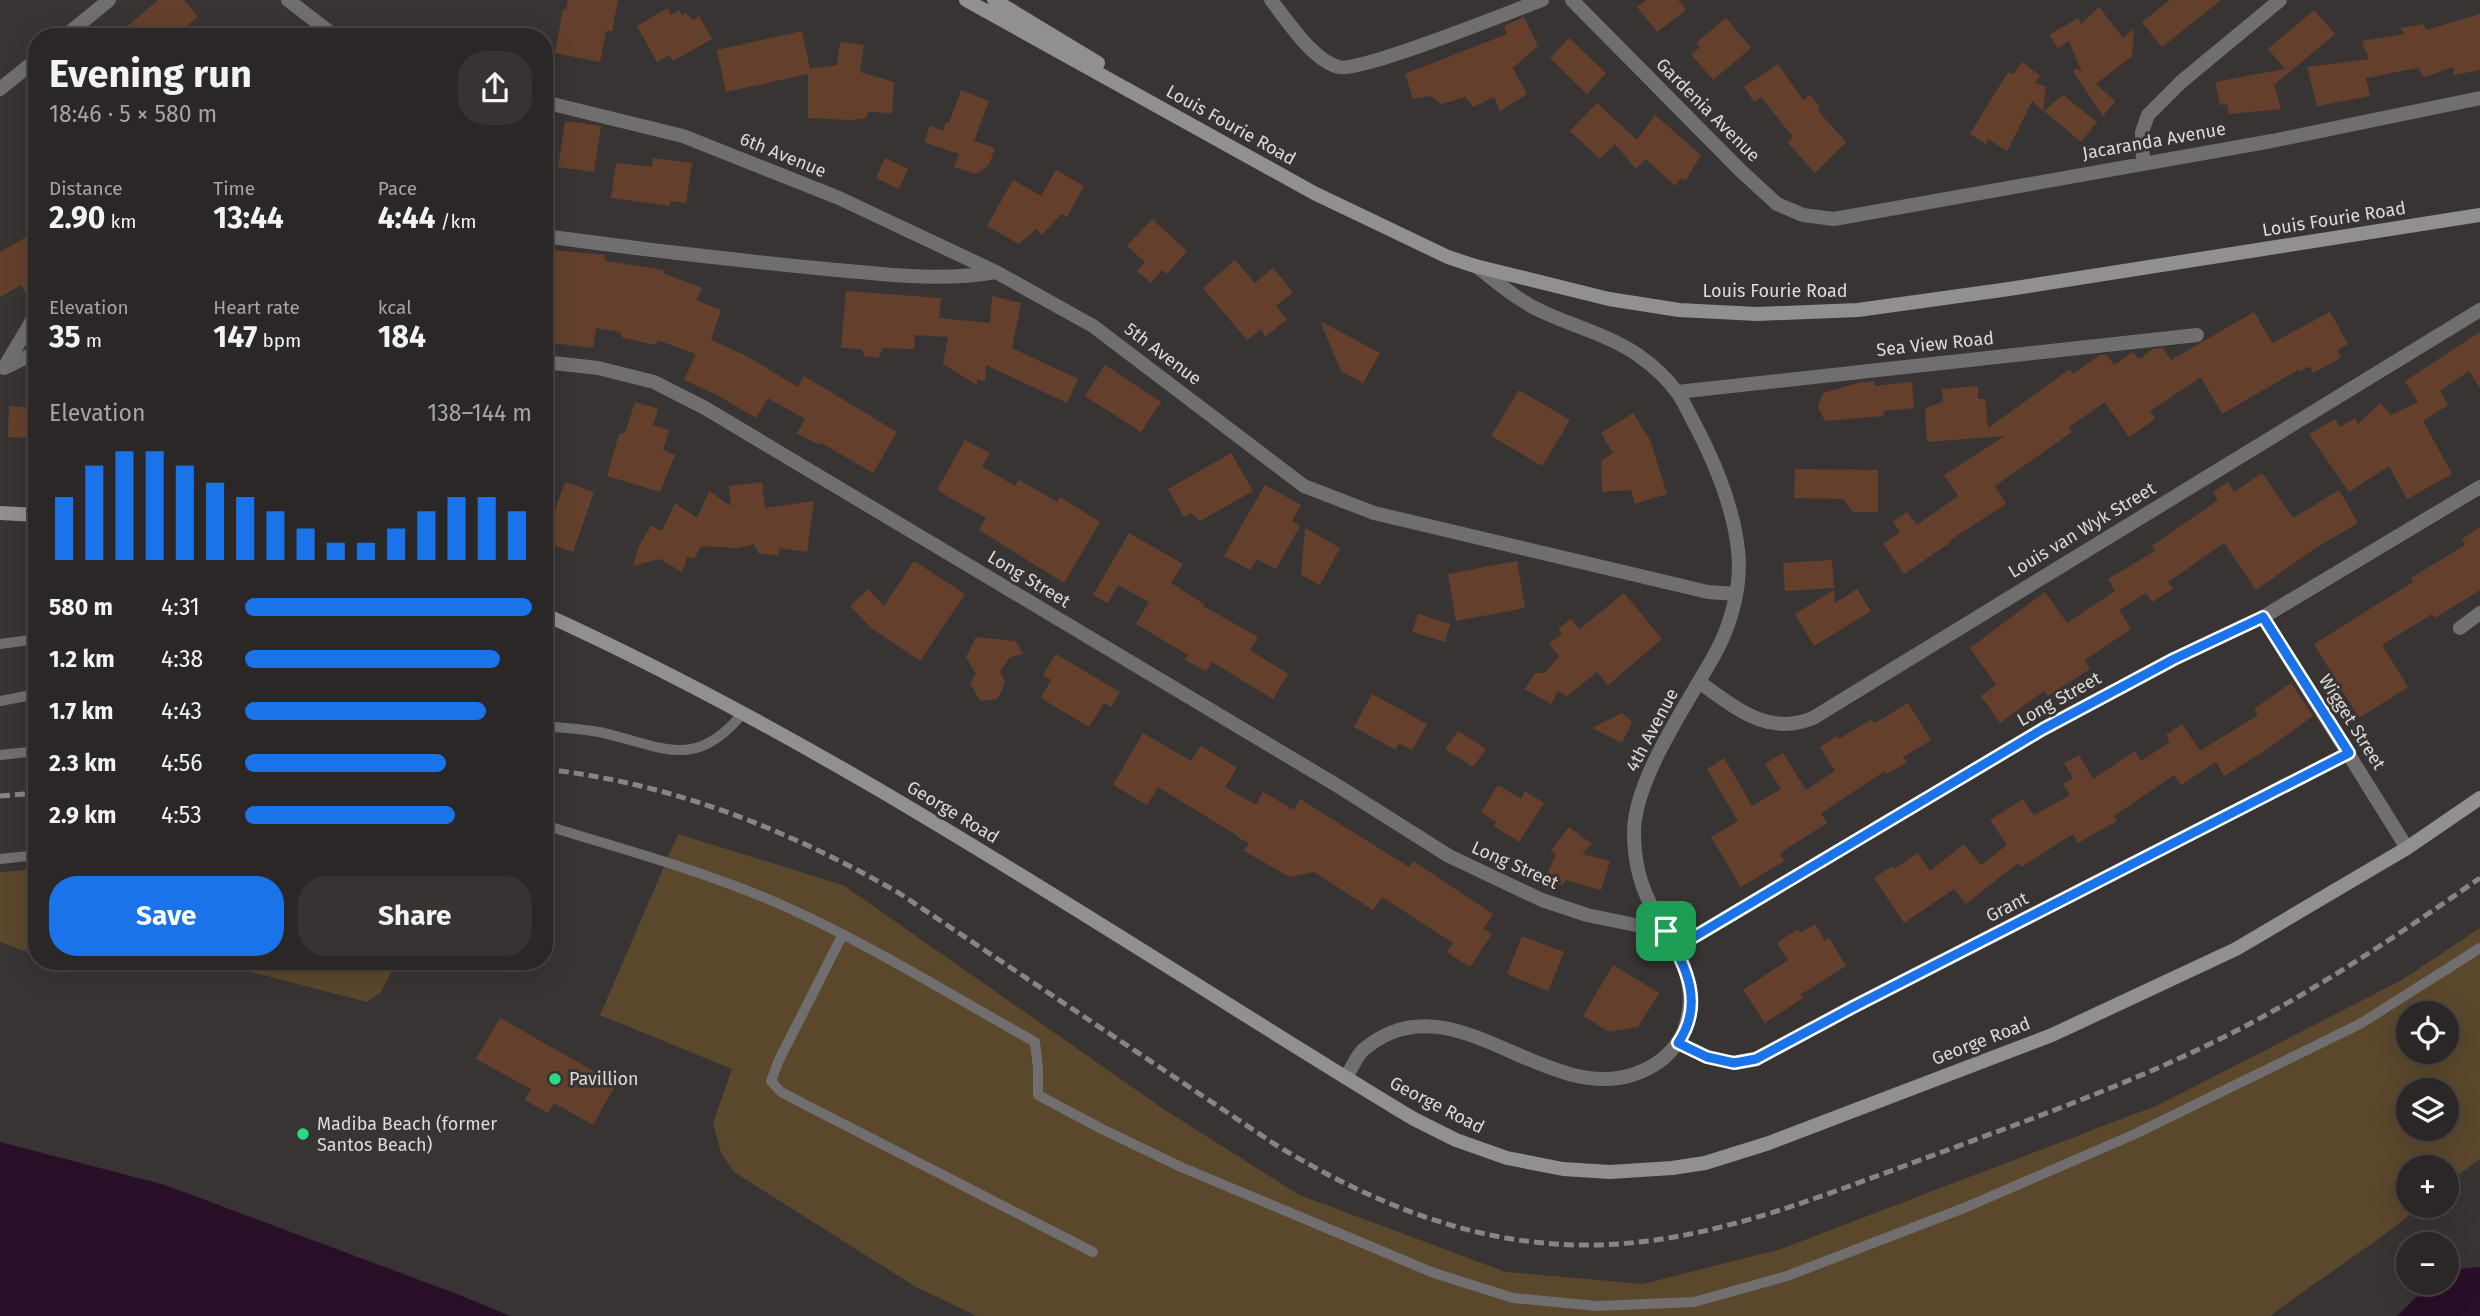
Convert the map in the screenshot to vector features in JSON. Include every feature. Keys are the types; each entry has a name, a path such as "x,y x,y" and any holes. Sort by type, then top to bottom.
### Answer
{"street":[{"path":"75,28 109,0"},
{"path":"288,0 324,28"},
{"name":"Louis Fourie Road","path":"966,0 1314,193 1448,257 1609,299 1679,310 1757,314 1858,310 2480,215"},
{"path":"994,0 1314,193"},
{"path":"1271,0 1308,46 1323,59 1339,67 1354,65 1542,0"},
{"name":"Gardenia Avenue","path":"1572,0 1777,204 1803,215 1834,219"},
{"path":"2143,162 2142,132 2148,115 2181,82 2280,0"},
{"path":"0,89 28,66"},
{"name":"Jacaranda Avenue","path":"1834,219 2272,141 2480,98"},
{"name":"6th Avenue","path":"553,104 683,136 839,198 996,272"},
{"path":"553,237 916,277 967,277 996,272"},
{"name":"4th Avenue","path":"1346,1078 1361,1052 1394,1032 1413,1026 1457,1031 1489,1041 1552,1070 1577,1077 1602,1080 1622,1078 1648,1070 1667,1056 1678,1043 1685,1033 1692,993 1686,969 1640,879 1635,856 1635,812 1647,778 1726,632 1736,594 1738,552 1727,500 1711,454 1677,392 1659,372 1635,353 1539,310 1475,266"},
{"name":"5th Avenue","path":"996,272 1093,326 1304,486 1374,513 1708,592 1736,594"},
{"name":"Louis van Wyk Street","path":"1699,681 1763,723 1784,725 1813,718 2480,310"},
{"path":"2,369 28,327"},
{"name":"Sea View Road","path":"1677,392 2197,335"},
{"path":"2,369 28,356"},
{"name":"Long Street","path":"553,363 598,368 654,382 705,408 1338,786 1449,856 1542,900 1587,915 1694,937 2043,729 2174,659 2263,617 2480,487"},
{"path":"0,513 28,515"},
{"path":"2459,628 2480,614"},
{"name":"Wigget Street","path":"2263,617 2407,848"},
{"name":"George Road","path":"553,618 629,653 832,763 1030,881 1414,1119 1456,1140 1507,1158 1563,1169 1610,1172 1705,1163 1769,1143 2052,1035 2236,949 2407,848 2480,798"},
{"name":"Grant","path":"1678,1043 1707,1057 1734,1063 1756,1059 2349,753"}],"lane":[{"path":"0,644 28,640"},
{"path":"0,701 28,696"},
{"path":"553,727 597,732 674,752 708,746 730,730 742,714"},
{"path":"0,755 28,752"},
{"path":"553,828 689,871 779,904 843,934 1035,1042 1038,1095 1181,1167 1434,1273 1513,1297 1597,1306 1694,1302 1787,1276 1964,1208 2135,1134 2360,1024 2480,948"},
{"path":"0,859 28,856"},
{"path":"843,934 779,1060 771,1081 774,1087 1093,1252"}],"shaded area":[{"path":"678,834 843,885 1165,1110 1299,1195 1506,1272 1643,1284 1781,1249 2158,1105 2400,981 2480,928 2480,1159 2459,1174 2459,1155 2396,1155 2396,1218 2405,1218 2270,1316 977,1316 916,1287 734,1172 721,1153 713,1123 732,1069 600,1015"},
{"path":"28,870 28,951 0,942 0,872"},
{"path":"243,970 392,970 381,992 367,1002"},
{"path":"0,1142 165,1185 510,1316 0,1316"},
{"path":"2480,1267 2480,1316 2397,1316 2419,1295 2459,1295 2459,1269"}],"building":[{"path":"158,0 184,0 198,17 184,28 125,28"},
{"path":"568,0 618,0 612,31 606,31 600,62 555,53 563,9 566,10"},
{"path":"1647,0 1678,0 1686,10 1657,32 1637,7"},
{"path":"2170,0 2221,0 2162,47 2142,22"},
{"path":"2099,7 2123,38 2134,29 2132,56 2096,84 2115,101 2103,116 2073,71 2077,68 2082,73 2069,41 2058,48 2049,35 2078,18 2081,24"},
{"path":"668,8 671,15 679,10 682,16 686,13 693,20 699,16 712,39 673,61 669,55 657,62 637,26"},
{"path":"2314,10 2335,34 2274,85 2281,109 2229,114 2227,104 2220,105 2215,82 2285,69 2268,49"},
{"path":"2480,14 2480,70 2454,75 2453,67 2424,77 2418,68 2366,78 2370,96 2317,106 2307,67 2369,59 2362,41 2405,34 2400,28 2424,24 2426,30"},
{"path":"1524,17 1538,46 1513,68 1527,94 1500,111 1494,97 1473,107 1466,97 1441,104 1431,96 1413,99 1405,74 1507,34 1504,26"},
{"path":"1726,18 1751,48 1713,80 1691,54 1700,47 1696,43"},
{"path":"802,31 810,69 837,65 840,42 864,45 860,72 894,82 892,113 868,112 866,118 850,120 808,118 808,74 726,92 717,50"},
{"path":"1569,38 1606,73 1587,94 1550,58"},
{"path":"2022,62 2040,76 2035,83 2046,86 2043,111 2032,101 2007,151 1988,139 1986,144 1970,134 2008,72 2014,74"},
{"path":"1778,64 1803,100 1810,95 1820,107 1818,111 1846,142 1815,173 1788,143 1793,137 1761,97 1754,102 1744,87"},
{"path":"961,90 989,101 974,141 995,148 989,165 976,174 954,167 959,154 924,142 930,126 943,131 946,122 949,123"},
{"path":"2063,95 2097,122 2081,142 2044,111"},
{"path":"1597,103 1637,140 1655,115 1701,155 1686,180 1681,178 1675,186 1646,159 1636,169 1615,144 1600,159 1570,131"},
{"path":"565,121 601,126 594,172 558,167"},
{"path":"653,158 692,163 686,203 670,201 670,206 611,198 616,163 652,167"},
{"path":"885,158 908,169 899,189 876,178"},
{"path":"1056,170 1084,186 1067,217 1061,214 1042,235 1036,229 1019,244 987,226 1013,180 1041,196"},
{"path":"1152,219 1187,251 1167,274 1162,270 1151,283 1137,271 1145,262 1127,246"},
{"path":"28,236 28,297 21,285 0,297 0,252"},
{"path":"553,250 605,255 605,261 664,270 663,273 702,288 696,300 721,310 711,340 745,355 798,387 804,376 897,432 873,473 820,442 819,445 797,433 805,419 768,398 756,418 721,397 684,380 696,354 657,340 656,345 623,338 620,332 596,328 593,348 553,343"},
{"path":"1235,260 1255,283 1273,268 1293,292 1276,306 1287,319 1265,337 1261,329 1247,340 1203,288"},
{"path":"846,291 941,298 939,318 990,323 992,296 1021,303 1012,348 1078,379 1067,403 986,365 985,381 977,379 977,385 943,364 948,337 915,335 914,349 883,348 878,358 864,356 862,349 841,348"},
{"path":"2254,312 2272,343 2330,312 2348,344 2337,350 2341,358 2313,373 2310,366 2299,372 2298,370 2222,414 2201,377 2150,411 2155,419 2129,437 2105,402 2069,427 2072,432 1995,486 2006,504 1904,574 1883,544 1900,532 1893,522 1907,512 1917,525 1958,496 1944,475 2005,436 1927,442 1925,408 1943,402 1942,389 1978,386 1978,399 1985,399 1988,428 2070,369 2073,374 2100,355 2107,355 2114,365 2133,352 2139,359 2153,349 2163,348 2171,360"},
{"path":"1320,321 1380,353 1363,383 1341,371"},
{"path":"2480,332 2480,388 2469,371 2440,391 2448,405 2423,421 2452,474 2407,499 2389,466 2349,492 2309,434 2335,419 2340,427 2355,418 2358,424 2380,403 2391,415 2418,402 2405,381"},
{"path":"1105,365 1161,402 1141,432 1085,396"},
{"path":"1874,381 1875,386 1912,382 1914,408 1884,411 1883,416 1825,421 1818,407 1823,393"},
{"path":"1519,390 1570,420 1542,466 1491,436"},
{"path":"635,402 658,409 653,425 669,430 663,450 675,455 660,492 607,476 619,434 625,433"},
{"path":"9,406 28,407 28,438 8,437"},
{"path":"1633,413 1650,440 1667,494 1635,504 1631,490 1602,492 1601,461 1613,453 1601,433"},
{"path":"965,440 990,453 982,467 1015,486 1018,479 1057,502 1060,497 1100,522 1064,583 979,530 986,518 937,490"},
{"path":"1231,453 1253,491 1200,521 1191,513 1184,517 1168,489"},
{"path":"1795,469 1878,470 1878,512 1853,512 1843,499 1794,498"},
{"path":"2262,473 2293,518 2339,490 2358,523 2314,549 2256,590 2224,543 2168,582 2173,589 2152,602 2146,593 2119,610 2131,629 2085,660 2090,669 2048,696 2044,691 2000,723 1981,696 1996,685 1970,648 2045,592 2067,623 2115,591 2108,579 2155,551 2152,546 2218,500 2213,492 2228,482 2234,492"},
{"path":"565,482 594,492 573,552 553,545 553,516"},
{"path":"762,482 765,508 814,501 807,552 780,548 778,556 758,553 754,544 739,548 701,546 694,559 687,557 682,572 660,559 633,566 639,546 651,526 662,531 675,503 697,518 709,491 731,506 729,486"},
{"path":"1265,485 1301,505 1292,521 1300,526 1276,569 1257,559 1250,570 1224,556"},
{"path":"2480,527 2480,590 2435,618 2432,614 2382,645 2408,687 2359,718 2314,644 2413,582 2411,578 2465,545 2462,539"},
{"path":"1305,528 1340,548 1320,585 1301,575"},
{"path":"1129,533 1183,564 1171,583 1204,604 1203,606 1258,637 1250,650 1288,674 1273,699 1212,662 1206,671 1185,660 1188,655 1136,624 1149,602 1118,585 1108,603 1093,595"},
{"path":"1832,560 1834,588 1785,591 1783,563"},
{"path":"914,561 965,594 920,661 871,628 850,606 868,589 884,606"},
{"path":"1517,561 1525,608 1456,621 1448,574"},
{"path":"1857,589 1871,611 1814,646 1795,614 1834,590 1835,603"},
{"path":"1624,593 1662,639 1608,685 1597,672 1567,696 1558,691 1551,704 1525,689 1535,673 1545,673 1559,656 1549,644 1562,634 1558,629 1571,619 1580,629"},
{"path":"1418,614 1450,624 1445,642 1412,632"},
{"path":"976,637 1015,641 1024,654 1010,657 1000,672 1005,682 998,699 980,701 970,683 976,674 966,657"},
{"path":"1056,654 1120,692 1111,707 1104,703 1089,727 1041,698 1051,680 1043,675"},
{"path":"2291,683 2313,716 2266,750 2224,776 2216,762 2181,785 2174,775 2114,816 2117,821 2078,843 2073,834 2021,867 2018,863 1966,904 1954,889 1904,923 1874,878 1918,853 1930,871 1964,844 1981,865 2007,845 1990,820 2023,799 2034,815 2070,795 2063,784 2073,778 2064,763 2079,755 2093,779 2135,751 2141,761 2170,742 2166,735 2182,724 2200,751 2258,715 2254,709"},
{"path":"1372,694 1427,724 1412,750 1399,743 1396,750 1354,727"},
{"path":"1908,703 1931,740 1903,757 1907,762 1887,774 1885,771 1821,813 1827,823 1780,853 1784,861 1741,887 1711,837 1738,821 1707,769 1724,758 1752,806 1781,789 1765,764 1783,753 1806,790 1835,771 1820,747 1870,720 1875,723"},
{"path":"1622,713 1632,722 1622,743 1592,728"},
{"path":"1458,731 1486,749 1473,767 1445,749"},
{"path":"1143,733 1191,761 1201,746 1237,768 1225,787 1256,805 1263,792 1294,810 1300,799 1409,867 1413,861 1493,914 1483,929 1492,934 1470,967 1447,952 1453,943 1382,897 1373,910 1314,872 1290,877 1244,851 1249,843 1158,787 1147,805 1113,785"},
{"path":"1498,785 1521,799 1525,791 1544,803 1519,842 1494,826 1496,822 1481,812"},
{"path":"1569,827 1592,844 1582,854 1610,861 1601,890 1566,880 1562,886 1547,875 1556,854 1551,851"},
{"path":"1815,924 1825,941 1829,938 1846,966 1800,995 1803,998 1765,1023 1743,990 1788,960 1777,943 1798,929 1800,933"},
{"path":"1522,936 1564,952 1548,991 1507,974"},
{"path":"1613,965 1659,993 1638,1027 1609,1032 1583,1016"},
{"path":"500,1018 616,1084 593,1125 554,1103 548,1113 525,1100 531,1089 476,1059"}],"railway":[{"path":"553,770 638,785 684,798 772,830 857,870 899,893 1276,1145 1383,1201 1458,1227 1497,1236 1578,1245 1663,1239 1746,1220 1867,1180 2107,1089 2185,1056 2257,1020 2323,982 2480,878"},
{"path":"0,796 28,794"}],"place":[{"name":"Pavillion","path":"555,1079"},
{"name":"Madiba Beach (former Santos Beach)","path":"303,1134"}],"route":[{"path":"2263,617 2349,753 1756,1059 1734,1063 1707,1057 1678,1043 1685,1033 1692,993 1686,969 1666,931 1694,937 2043,729 2174,659 2263,617"}]}
